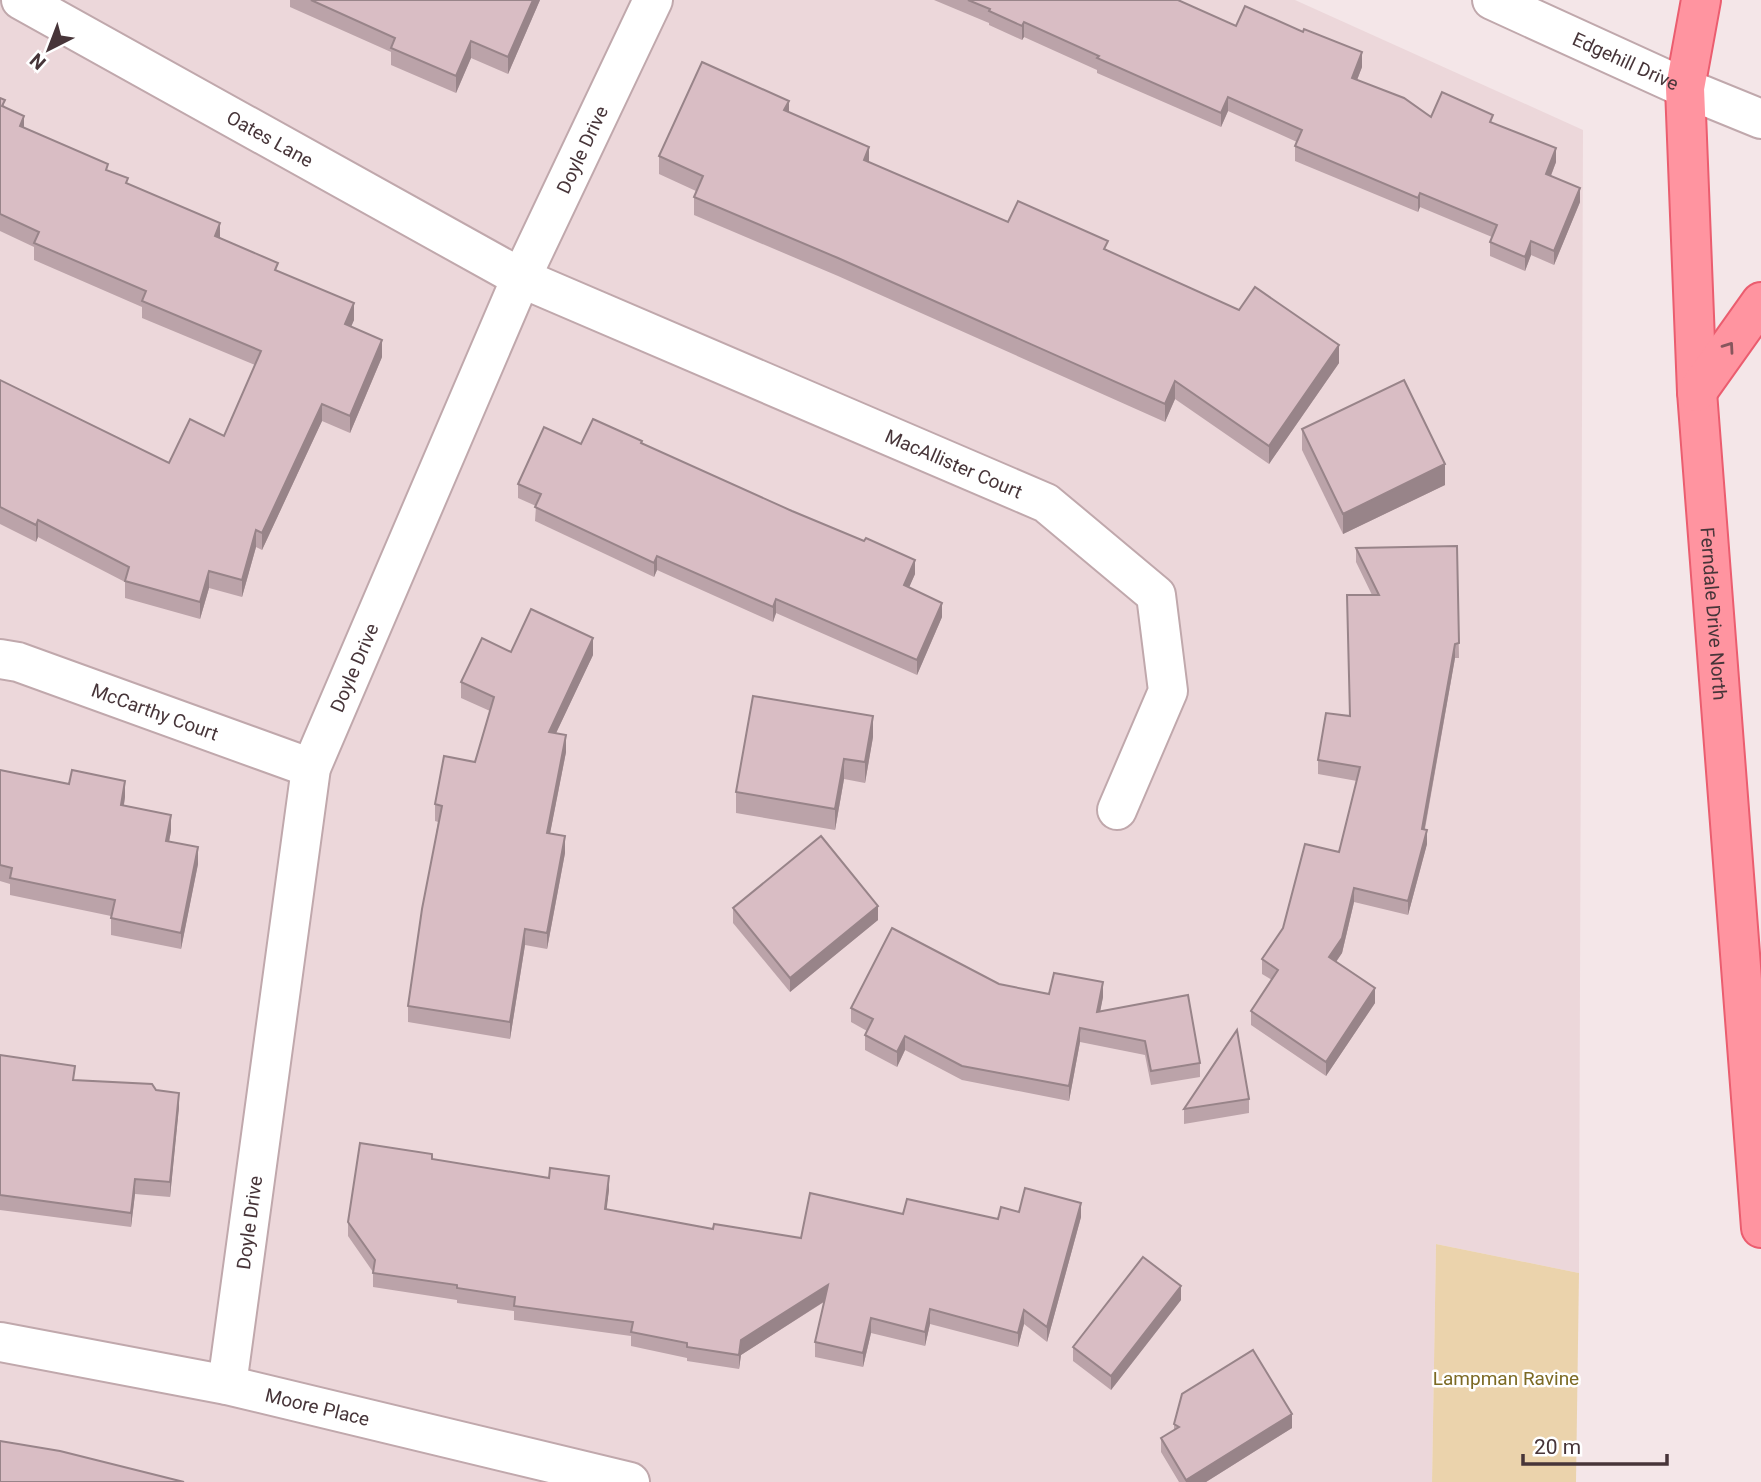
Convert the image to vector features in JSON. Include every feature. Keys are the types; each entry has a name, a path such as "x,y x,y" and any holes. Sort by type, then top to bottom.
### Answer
{"main road":[{"name":"Ferndale Drive North","path":"1701,0 1685,88 1697,392 1761,1228"},
{"path":"1697,392 1761,302"}],"street":[{"name":"Oates Lane","path":"21,0 521,278"},
{"name":"Doyle Drive","path":"227,1385 311,768 521,278 653,0"},
{"name":"Edgehill Drive","path":"1492,0 1685,88 1761,119"},
{"name":"MacAllister Court","path":"521,278 1046,503 1156,595 1168,691 1117,810"},
{"name":"McCarthy Court","path":"0,659 18,662 311,768"},
{"name":"Moore Place","path":"0,1342 227,1385 631,1482"}],"shaded area":[{"path":"0,0 1295,0 1583,130 1579,1273 1436,1244 1432,1482 0,1482"}],"green space":[{"name":"Lampman Ravine","path":"1436,1244 1579,1273 1576,1482 1432,1482"}],"building":[{"path":"311,0 533,0 508,57 471,41 456,76 391,48 395,38"},
{"path":"968,0 1178,0 1236,26 1245,6 1303,32 1304,29 1362,52 1352,78 1404,98 1431,117 1442,92 1493,115 1490,122 1556,148 1546,174 1580,188 1554,251 1531,241 1525,257 1490,242 1497,225 1420,193 1418,198 1295,146 1302,130 1228,97 1221,113 1024,22 1022,26"},
{"path":"702,62 789,101 784,110 869,147 864,160 1008,222 1018,201 1108,241 1104,249 1239,310 1255,287 1339,345 1269,446 1175,381 1165,404 694,197 703,176 659,156"},
{"path":"0,98 5,100 2,106 24,116 20,126 108,164 106,170 128,178 126,183 220,223 215,236 278,263 275,270 354,303 345,324 382,340 350,416 322,404 262,533 256,530 242,580 209,571 200,602 125,581 129,567 38,520 36,525 0,507 0,380 169,463 190,419 224,436 261,351 142,301 146,291 34,243 39,232 0,214"},
{"path":"1404,380 1445,464 1343,514 1302,429"},
{"path":"593,419 792,511 864,541 866,538 915,560 904,585 942,603 917,660 776,599 773,607 657,556 654,563 535,507 541,494 518,484 544,427 581,444"},
{"path":"1457,546 1459,643 1455,644 1422,829 1427,830 1408,901 1354,888 1342,938 1329,957 1375,988 1326,1062 1251,1011 1278,970 1262,959 1283,928 1305,844 1339,852 1360,767 1318,760 1326,713 1350,716 1347,595 1379,595 1356,548"},
{"path":"531,609 593,638 549,732 566,735 547,833 565,836 547,933 525,929 510,1022 408,1006 422,909 442,806 435,804 444,756 475,762 494,697 461,682 482,638 511,652"},
{"path":"753,696 873,716 865,762 844,759 835,809 736,792"},
{"path":"0,770 69,784 72,770 125,781 121,805 171,815 166,841 198,847 181,933 111,918 115,900 10,878 12,868 0,865"},
{"path":"821,836 878,906 790,978 733,908"},
{"path":"892,928 999,984 1049,994 1054,973 1103,982 1097,1012 1188,995 1200,1063 1151,1071 1145,1041 1080,1028 1069,1086 962,1066 905,1036 897,1052 865,1035 873,1019 851,1008"},
{"path":"1237,1030 1249,1099 1184,1109"},
{"path":"0,1055 75,1066 73,1080 152,1084 156,1090 179,1093 170,1182 135,1179 131,1213 0,1195"},
{"path":"360,1143 432,1154 432,1159 549,1178 550,1168 609,1176 605,1209 713,1229 714,1224 801,1238 810,1193 903,1214 907,1199 998,1219 1001,1207 1019,1212 1025,1188 1081,1203 1047,1327 1024,1310 1018,1333 930,1309 925,1332 871,1318 863,1353 815,1342 828,1285 741,1340 739,1355 687,1347 687,1343 631,1332 633,1322 514,1306 515,1297 457,1288 457,1285 373,1273 375,1260 348,1222"},
{"path":"1143,1257 1181,1286 1111,1376 1073,1347"},
{"path":"1253,1350 1292,1414 1186,1480 1161,1438 1179,1427 1174,1424 1182,1394"},
{"path":"0,1441 60,1451 184,1482 0,1482"}]}
